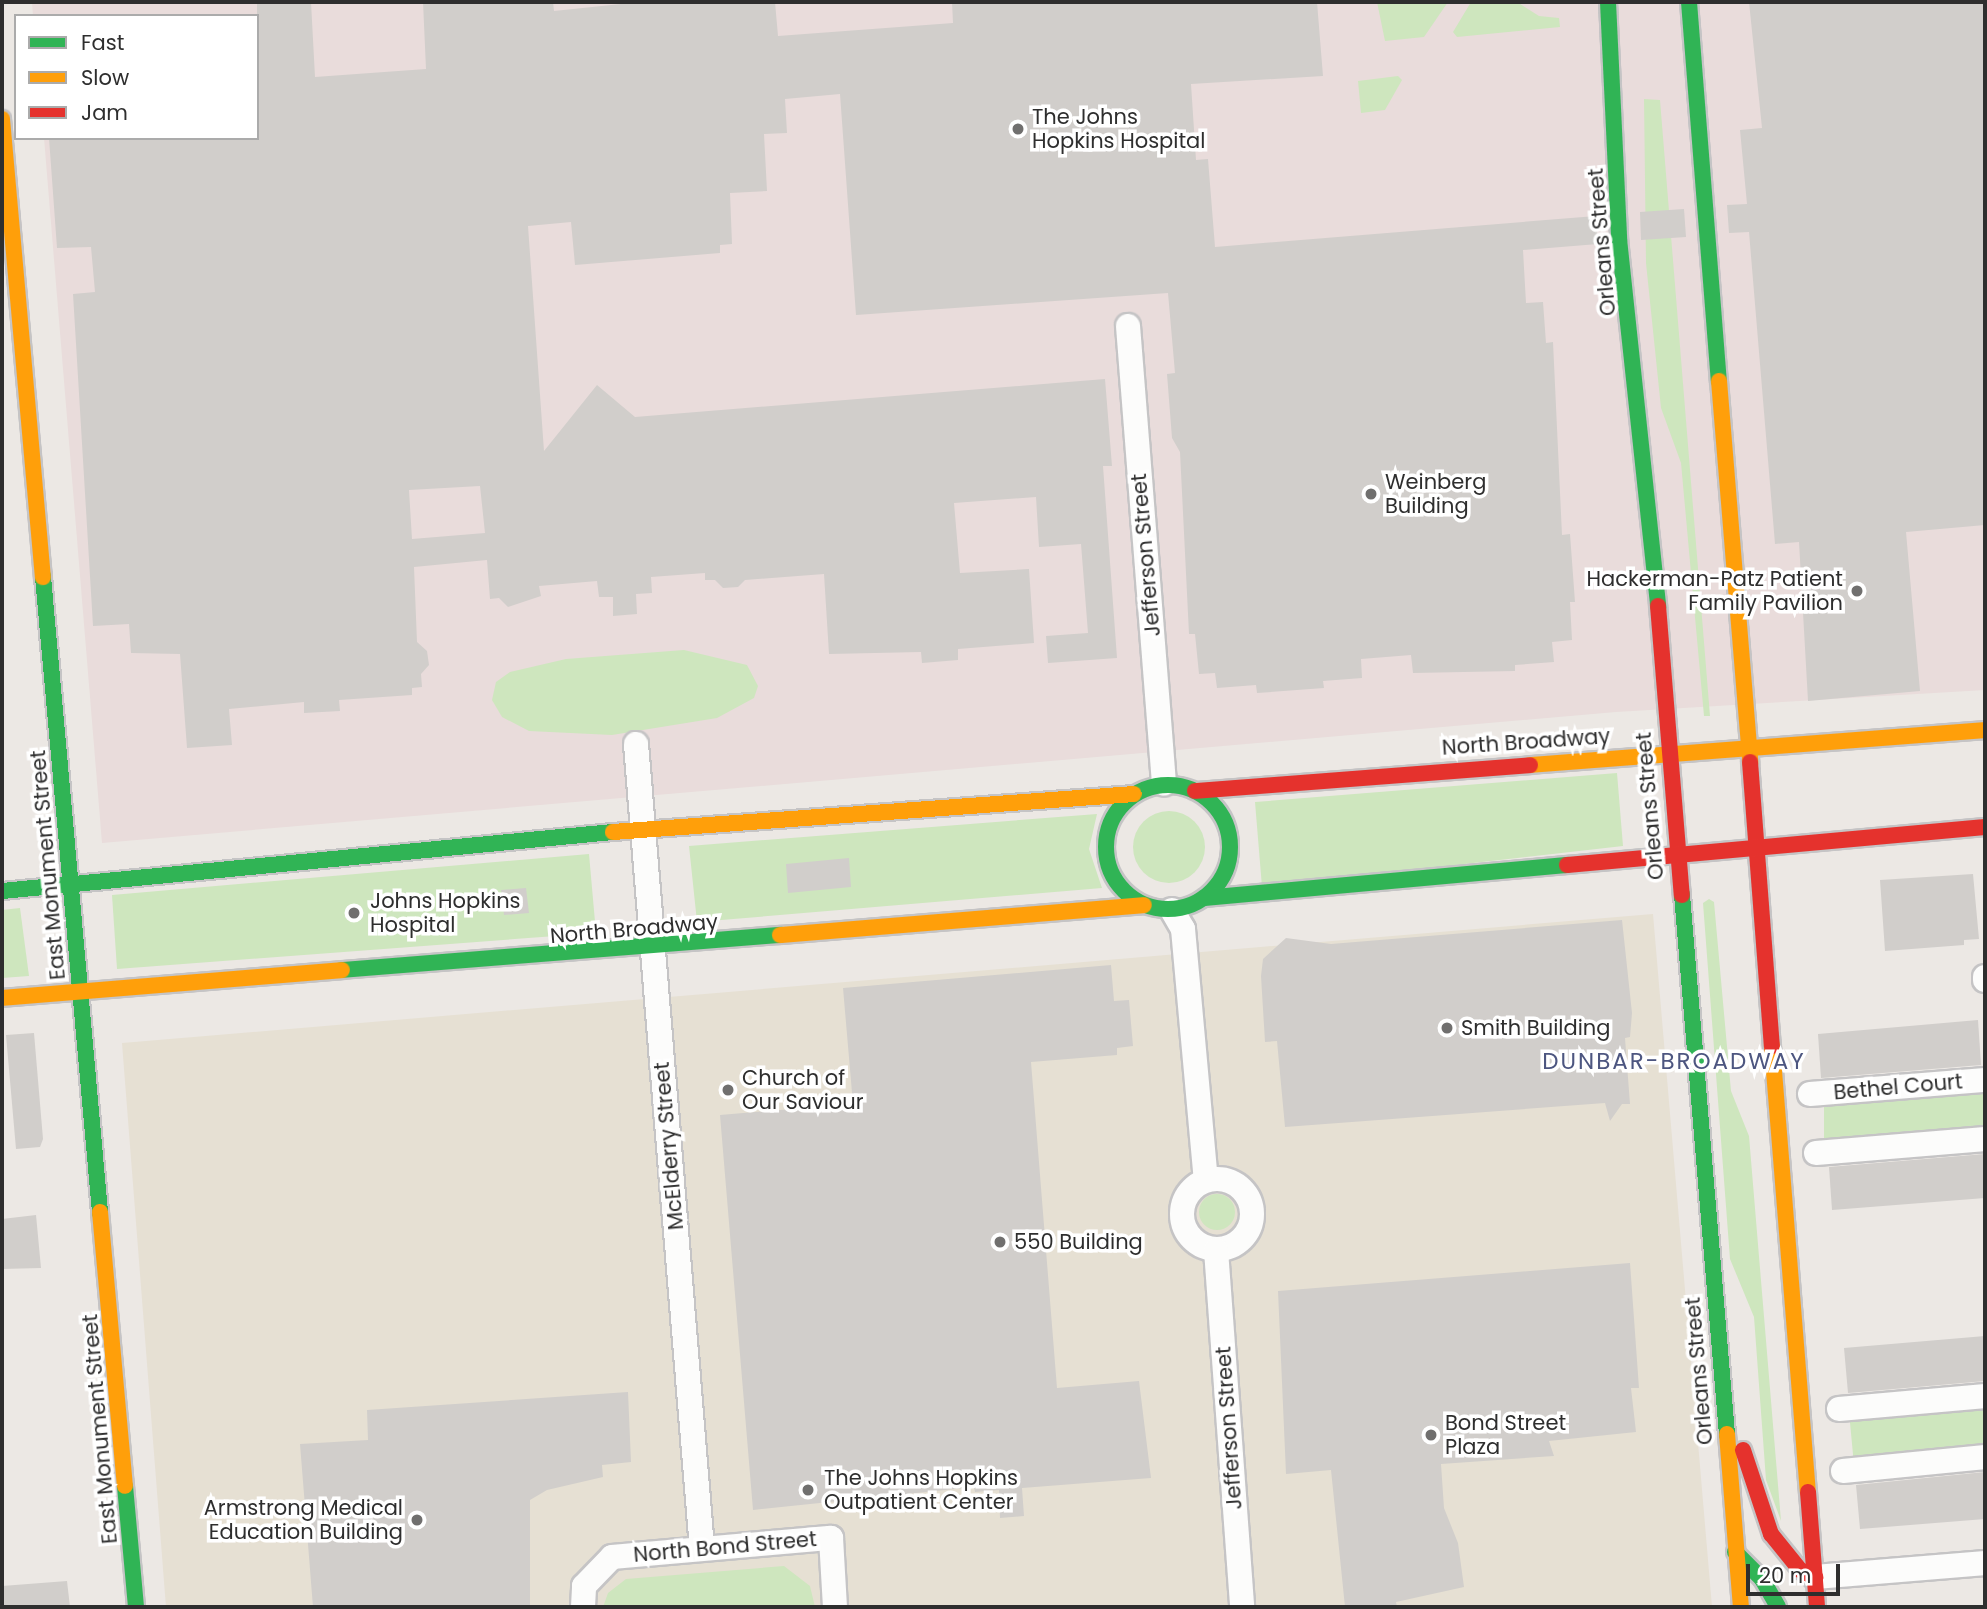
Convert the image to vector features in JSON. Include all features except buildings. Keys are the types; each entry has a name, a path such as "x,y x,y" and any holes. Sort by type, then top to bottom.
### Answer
{"main road":[{"name":"Orleans Street","path":"1608,2 1619,239 1645,442 1667,753 1741,1607"},
{"path":"1689,2 1745,746 1817,1607"},
{"name":"East Monument Street","path":"2,119 136,1607"},
{"name":"North Broadway","path":"1195,791 1745,746 1985,730"},
{"path":"2,891 643,829 1134,794 1164,784 1195,791 1225,820 1231,841 1222,880 1204,898"},
{"path":"1134,794 1118,809 1105,849 1119,887 1144,905 1172,910 1204,898 1985,827"},
{"name":"North Broadway","path":"2,999 653,949 1144,905"},
{"path":"1713,1286 1755,1493 1786,1556 1815,1577"},
{"path":"1735,1552 1762,1579 1778,1607"}],"street":[{"name":"Jefferson Street","path":"1128,326 1164,784"},
{"name":"McElderry Street","path":"636,744 702,1548"},
{"path":"1172,910 1183,929 1206,1180"},
{"name":"Bethel Court","path":"1810,1094 1985,1080"},
{"path":"1816,1153 1985,1139"},
{"path":"1206,1180 1231,1181 1248,1196 1252,1209 1248,1232 1216,1250 1196,1242 1183,1224 1183,1202 1206,1180"},
{"name":"Jefferson Street","path":"1216,1250 1242,1607"},
{"path":"1839,1409 1985,1396"},
{"path":"1843,1471 1985,1457"},
{"name":"North Bond Street","path":"583,1607 583,1586 612,1557 831,1538 835,1607"},
{"path":"1815,1577 1985,1563"}],"shaded area":[{"path":"32,2 1985,2 1985,690 1616,712 102,843 44,140 259,140 259,14 33,14"},
{"path":"1653,914 1712,1607 166,1607 122,1043"}],"green space":[{"path":"1377,2 1448,2 1424,37 1385,41"},
{"path":"1471,2 1517,2 1539,16 1559,18 1560,27 1457,37 1453,32"},
{"path":"1398,76 1402,80 1385,110 1361,113 1358,81"},
{"path":"1644,99 1660,100 1710,716 1704,716 1681,463 1661,408 1646,263"},
{"path":"684,650 747,665 758,686 754,698 717,718 612,735 529,731 502,717 492,700 496,682 510,672 566,659"},
{"path":"1617,773 1623,846 1262,887 1255,802"},
{"path":"1169,811 1189,817 1199,827 1205,847 1199,867 1189,877 1169,883 1149,877 1139,867 1133,847 1139,827 1149,817"},
{"path":"1097,814 1089,849 1102,888 697,922 689,846"},
{"path":"589,854 596,933 117,969 112,895"},
{"path":"1709,899 1714,902 1731,1091 1749,1136 1781,1521 1766,1480 1754,1317 1730,1259 1703,903"},
{"path":"20,908 29,976 2,978 2,910"},
{"path":"1985,1084 1985,1135 1824,1148 1824,1099"},
{"path":"1217,1194 1230,1199 1235,1212 1230,1225 1217,1230 1204,1225 1199,1212 1204,1199"},
{"path":"1985,1400 1985,1454 1854,1465 1849,1412"},
{"path":"784,1566 810,1586 815,1607 603,1607 608,1593 626,1579"}],"traffic: fast":[{"path":"1608,2 1619,239 1658,606"},
{"path":"1689,2 1719,381"},
{"path":"43,577 100,1212"},
{"path":"1168,785 1192,789 1212,803 1226,823 1230,847 1226,871 1212,891 1192,905 1168,909 1144,905 1124,891 1110,871 1106,847 1110,823 1124,803 1144,789 1168,785"},
{"path":"2,891 613,832"},
{"path":"1204,898 1567,865"},
{"path":"1682,895 1727,1434"},
{"path":"342,970 780,935"},
{"path":"125,1486 136,1607"},
{"path":"1735,1552 1762,1579 1778,1607"}],"traffic: slow":[{"path":"2,119 43,577"},
{"path":"1719,381 1750,762"},
{"path":"1530,765 1985,730"},
{"path":"613,832 1134,794"},
{"path":"780,935 1144,905"},
{"path":"2,998 342,970"},
{"path":"1772,1046 1808,1492"},
{"path":"100,1212 125,1486"},
{"path":"1727,1434 1741,1607"}],"traffic: jam":[{"path":"1658,606 1682,895"},
{"path":"1750,762 1772,1046"},
{"path":"1195,791 1530,765"},
{"path":"1567,865 1985,827"},
{"path":"1743,1450 1771,1534 1800,1570 1815,1577"},
{"path":"1808,1492 1817,1607"}],"place":[{"name":"The Johns Hopkins Hospital","path":"1018,129"},
{"name":"Weinberg Building","path":"1371,494"},
{"name":"Hackerman-Patz Patient Family Pavilion","path":"1857,591"},
{"name":"Johns Hopkins Hospital","path":"354,913"},
{"name":"Smith Building","path":"1447,1028"},
{"name":"Church of Our Saviour","path":"728,1090"},
{"name":"550 Building","path":"1000,1242"},
{"name":"Bond Street Plaza","path":"1431,1435"},
{"name":"The Johns Hopkins Outpatient Center","path":"808,1490"},
{"name":"Armstrong Medical Education Building","path":"417,1520"}],"district":[{"name":"DUNBAR-BROADWAY","path":"1674,1061"}]}
